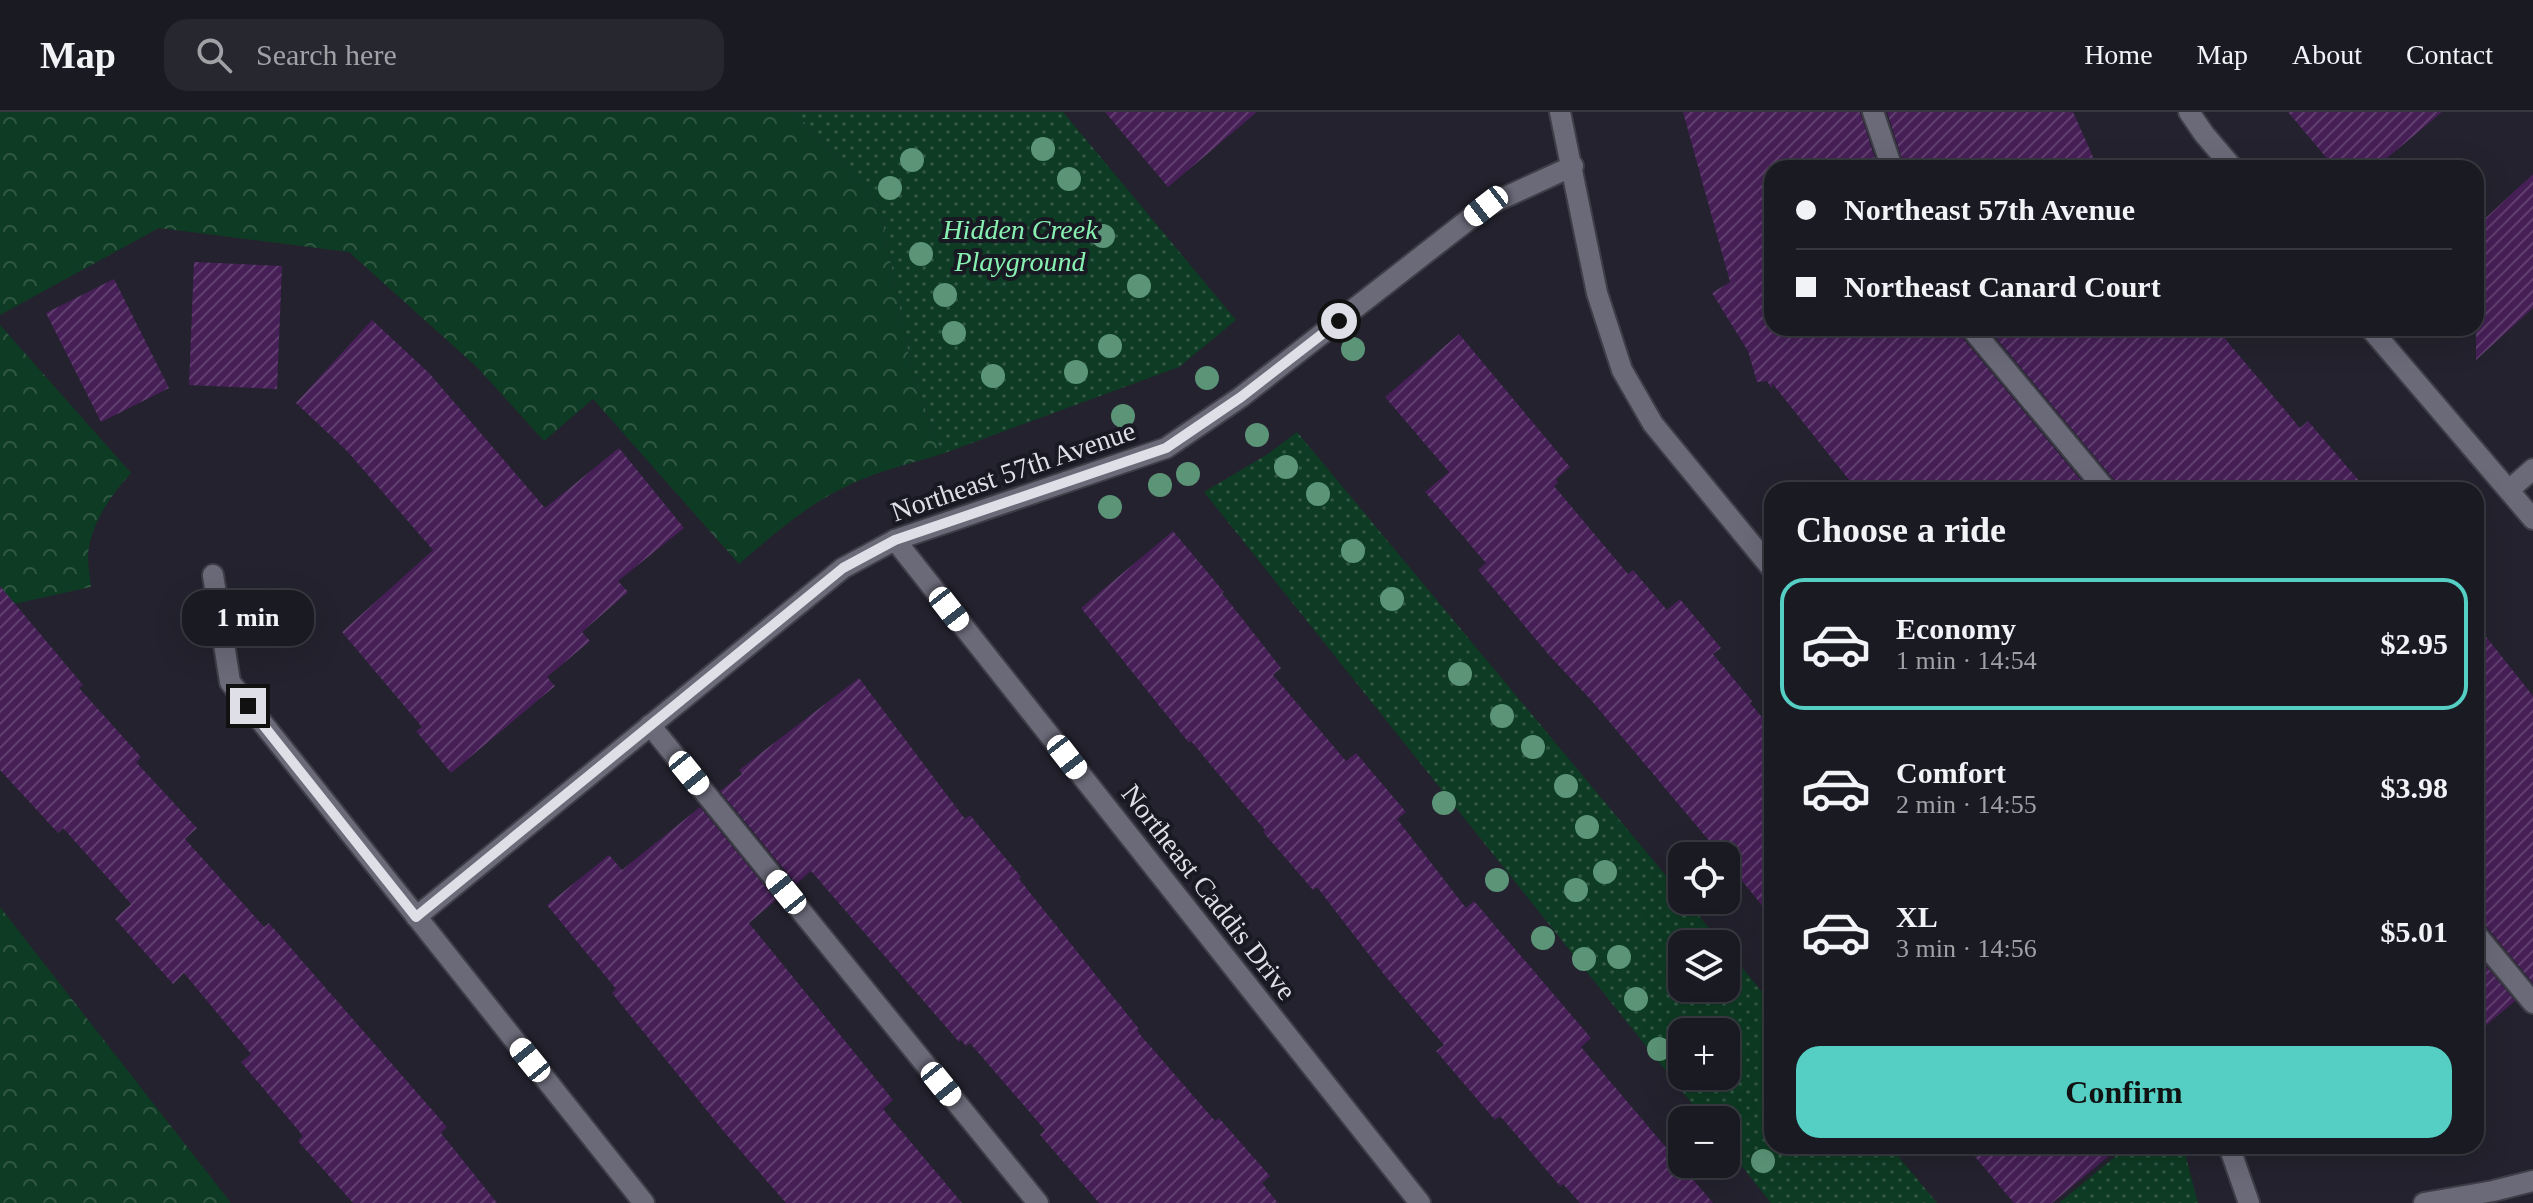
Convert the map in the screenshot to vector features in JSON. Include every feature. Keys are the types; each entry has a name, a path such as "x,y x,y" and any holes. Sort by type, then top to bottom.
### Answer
{"street":[{"path":"1560,112 1597,293 1622,370 1653,424 1764,559"},
{"path":"1873,112 1889,160"},
{"path":"2189,112 2226,160"},
{"name":"Northeast 57th Avenue","path":"416,917 843,568 895,540 1166,448 1241,397 1486,206 1573,166"},
{"path":"1978,336 2099,482"},
{"path":"2377,336 2533,519"},
{"path":"2509,490 2533,469"},
{"name":"Northeast Caddis Drive","path":"895,540 1420,1203"},
{"path":"213,575 230,682 644,1203"},
{"path":"650,725 1038,1203"},
{"path":"2484,944 2533,1003"},
{"path":"2232,1154 2249,1203"},
{"path":"2424,1203 2533,1181"}],"green space":[{"path":"0,112 795,112 879,204 913,376 942,454 867,477 829,496 789,523 739,564 593,399 544,441 478,368 349,252 159,228 0,315"},
{"name":"Hidden Creek Playground","path":"795,112 1063,112 1236,320 1179,367 942,454 913,376 879,204"},
{"path":"0,325 131,473 97,521 88,556 91,587 0,607"},
{"path":"1297,432 1668,878 1668,914 1697,914 1711,930 1668,930 1668,1002 1740,1002 1740,965 1764,994 1764,1154 1897,1154 1937,1203 1771,1203 1740,1164 1740,1106 1694,1106 1681,1090 1740,1090 1740,1018 1668,1018 1668,1074 1204,492 1268,454"},
{"path":"0,907 231,1203 0,1203"},
{"path":"2118,1154 2185,1154 2198,1203 2059,1203"}],"building":[{"path":"1105,112 1257,112 1168,187"},
{"path":"1683,112 1860,112 1875,160 1764,160 1764,336 1961,336 2082,482 1851,482 1772,383 1772,389 1767,381 1757,382 1748,351 1712,293 1730,282"},
{"path":"1887,112 2073,112 2094,160 1902,160"},
{"path":"2288,112 2442,112 2385,160 2328,160"},
{"path":"2533,174 2533,308 2476,360 2476,336 2484,336 2484,220"},
{"path":"194,262 282,266 277,389 189,385"},
{"path":"114,279 169,388 101,422 46,313"},
{"path":"372,320 429,373 545,508 619,448 684,528 618,581 628,592 582,632 590,641 547,677 555,686 451,773 416,731 422,727 342,632 433,550 347,451 296,403"},
{"path":"1459,334 1570,467 1556,479 1558,483 1554,486 1628,574 1633,570 1667,610 1680,599 1721,648 1713,654 1764,720 1764,908 1740,878 1740,842 1710,842 1478,570 1486,563 1425,492 1449,472 1385,397"},
{"path":"1995,336 2223,336 2300,428 2308,421 2360,482 2116,482"},
{"path":"1173,531 1281,668 1273,675 1346,761 1356,753 1406,812 1397,819 1466,908 1474,901 1591,1038 1581,1047 1668,1150 1668,1178 1692,1178 1713,1203 1580,1203 1563,1184 1560,1186 1500,1116 1495,1120 1436,1051 1444,1045 1386,977 1317,887 1313,890 1263,832 1265,830 1191,741 1189,743 1081,608"},
{"path":"0,586 83,685 79,688 141,757 136,762 197,828 185,839 264,927 269,923 447,1127 441,1133 497,1203 353,1203 298,1141 303,1136 241,1062 251,1054 184,973 173,984 115,919 131,904 63,828 58,833 0,770"},
{"path":"2484,634 2533,696 2533,983 2486,926"},
{"path":"859,678 965,819 970,815 1021,877 1019,879 1139,1029 1137,1031 1215,1121 1219,1118 1270,1176 1262,1183 1278,1203 1099,1203 1040,1135 1045,1130 970,1043 966,1046 961,1040 959,1042 811,871 796,884 720,791 742,774 739,770"},
{"path":"700,807 776,900 749,923 893,1100 883,1109 962,1203 786,1203 612,993 616,989 547,905 609,855 622,870"},
{"path":"2484,964 2515,1001 2484,1027"},
{"path":"1973,1154 2111,1154 2052,1203 2014,1203"}],"route":[{"path":"248,706 416,917 843,568 895,540 1166,448 1241,397 1339,321"}]}
